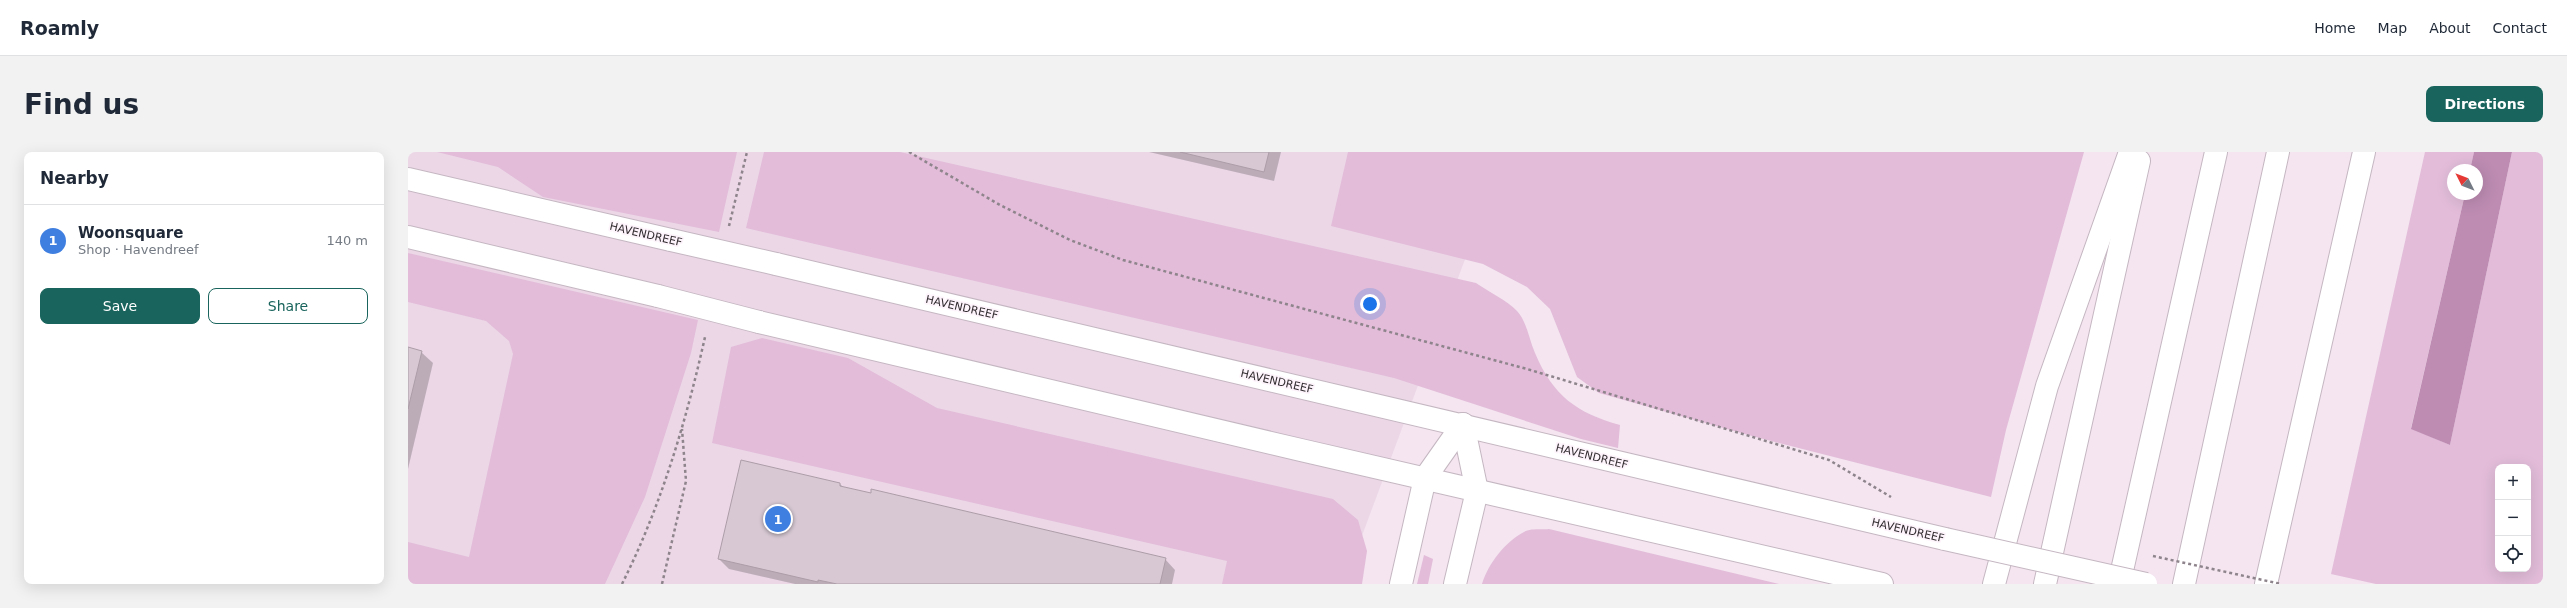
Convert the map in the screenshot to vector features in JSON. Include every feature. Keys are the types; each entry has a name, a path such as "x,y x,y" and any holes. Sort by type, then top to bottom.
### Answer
{"main road":[{"path":"1994,584 2047,386 2130,152"},
{"path":"2045,584 2141,152"},
{"path":"2119,584 2216,152"},
{"path":"2184,584 2278,152"},
{"path":"2266,584 2364,152"},
{"name":"HAVENDREEF","path":"408,179 1463,424 1945,539 2146,584"},
{"path":"408,237 1319,456 1425,478 1477,492 1882,584"},
{"path":"1401,584 1425,478 1463,424"},
{"path":"1455,584 1477,492 1463,424"}],"path":[{"path":"728,228 747,152"},
{"path":"909,152 1000,205 1070,240 1123,260 1527,369 1829,460 1891,497 1899,499"},
{"path":"622,584 646,532 672,461 706,333"},
{"path":"662,584 686,481 682,426"}],"shaded area":[{"path":"408,152 1505,152 1344,584 408,584"},
{"path":"437,152 737,152 719,232 543,197 498,167"},
{"path":"764,152 900,152 1476,283 1517,311 1526,325 1535,353 1542,368 1558,392 1568,401 1591,415 1620,425 1618,448 1581,439 1394,378 746,228"},
{"path":"1348,152 2084,152 2006,430 1991,497 1752,436 1599,393 1577,377 1550,309 1527,287 1483,264 1331,226"},
{"path":"2425,152 2474,152 2471,164 2447,164 2447,200 2464,200 2411,428 2450,445 2512,152 2543,152 2543,584 2376,584 2331,574"},
{"path":"2474,152 2512,152 2450,445 2411,429 2464,200 2483,200 2483,164 2471,164"},
{"path":"408,253 698,320 691,353 645,497 605,584 408,584 408,542 469,557 513,354 509,341 486,321 408,302"},
{"path":"762,338 848,358 937,408 1333,499 1358,520 1367,551 1362,584 1222,584 1227,561 712,443 731,347"},
{"path":"1549,529 1779,584 1482,584 1488,569 1498,554 1517,536 1527,531"},
{"path":"1424,555 1433,559 1428,584 1417,584"}],"building":[{"path":"1180,152 1269,152 1264,172"},
{"path":"408,347 422,351 408,409"},
{"path":"741,460 840,483 840,486 871,493 871,489 1166,558 1160,584 837,584 818,580 818,582 718,559"}],"place":[{"name":"Woonsquare","path":"778,519"}]}
